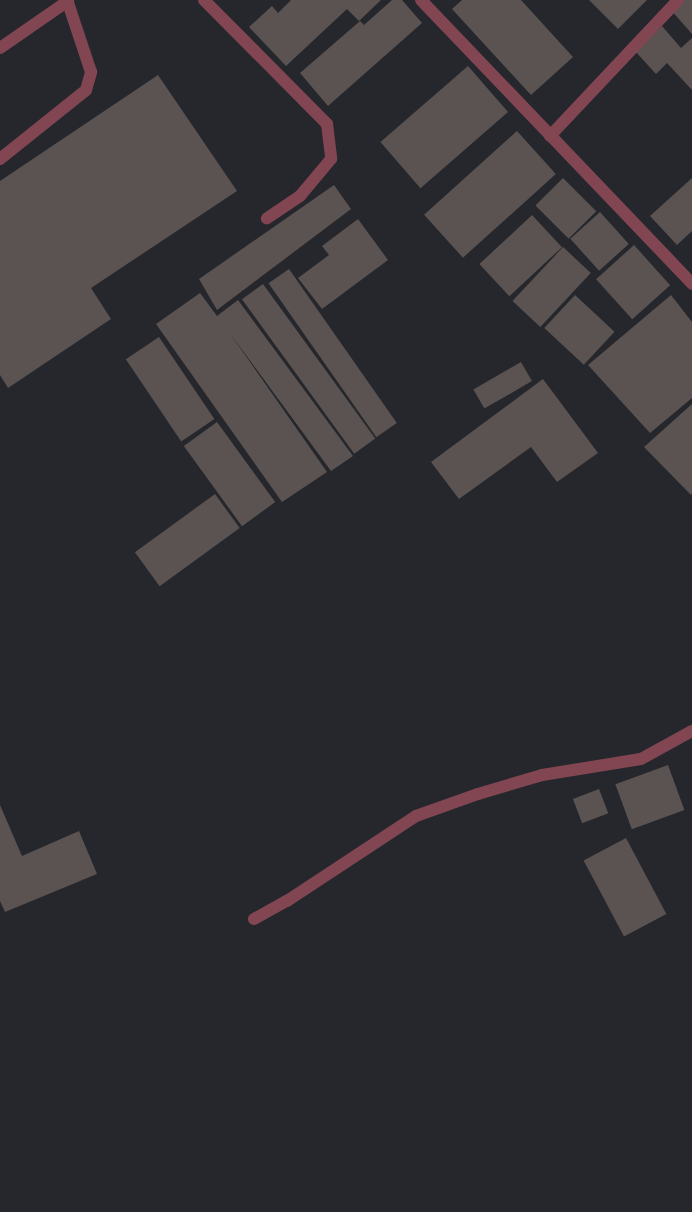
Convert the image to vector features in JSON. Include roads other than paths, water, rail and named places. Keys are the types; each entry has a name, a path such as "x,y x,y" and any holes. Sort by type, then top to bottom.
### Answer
{"street":[{"path":"204,0 327,124 331,159 300,196 267,218"},
{"path":"421,0 692,284"},
{"path":"550,136 678,0"},
{"path":"0,48 68,1 91,72 86,90 0,159"},
{"path":"254,919 282,904 416,816 478,794 542,775 641,760 692,731"}]}
